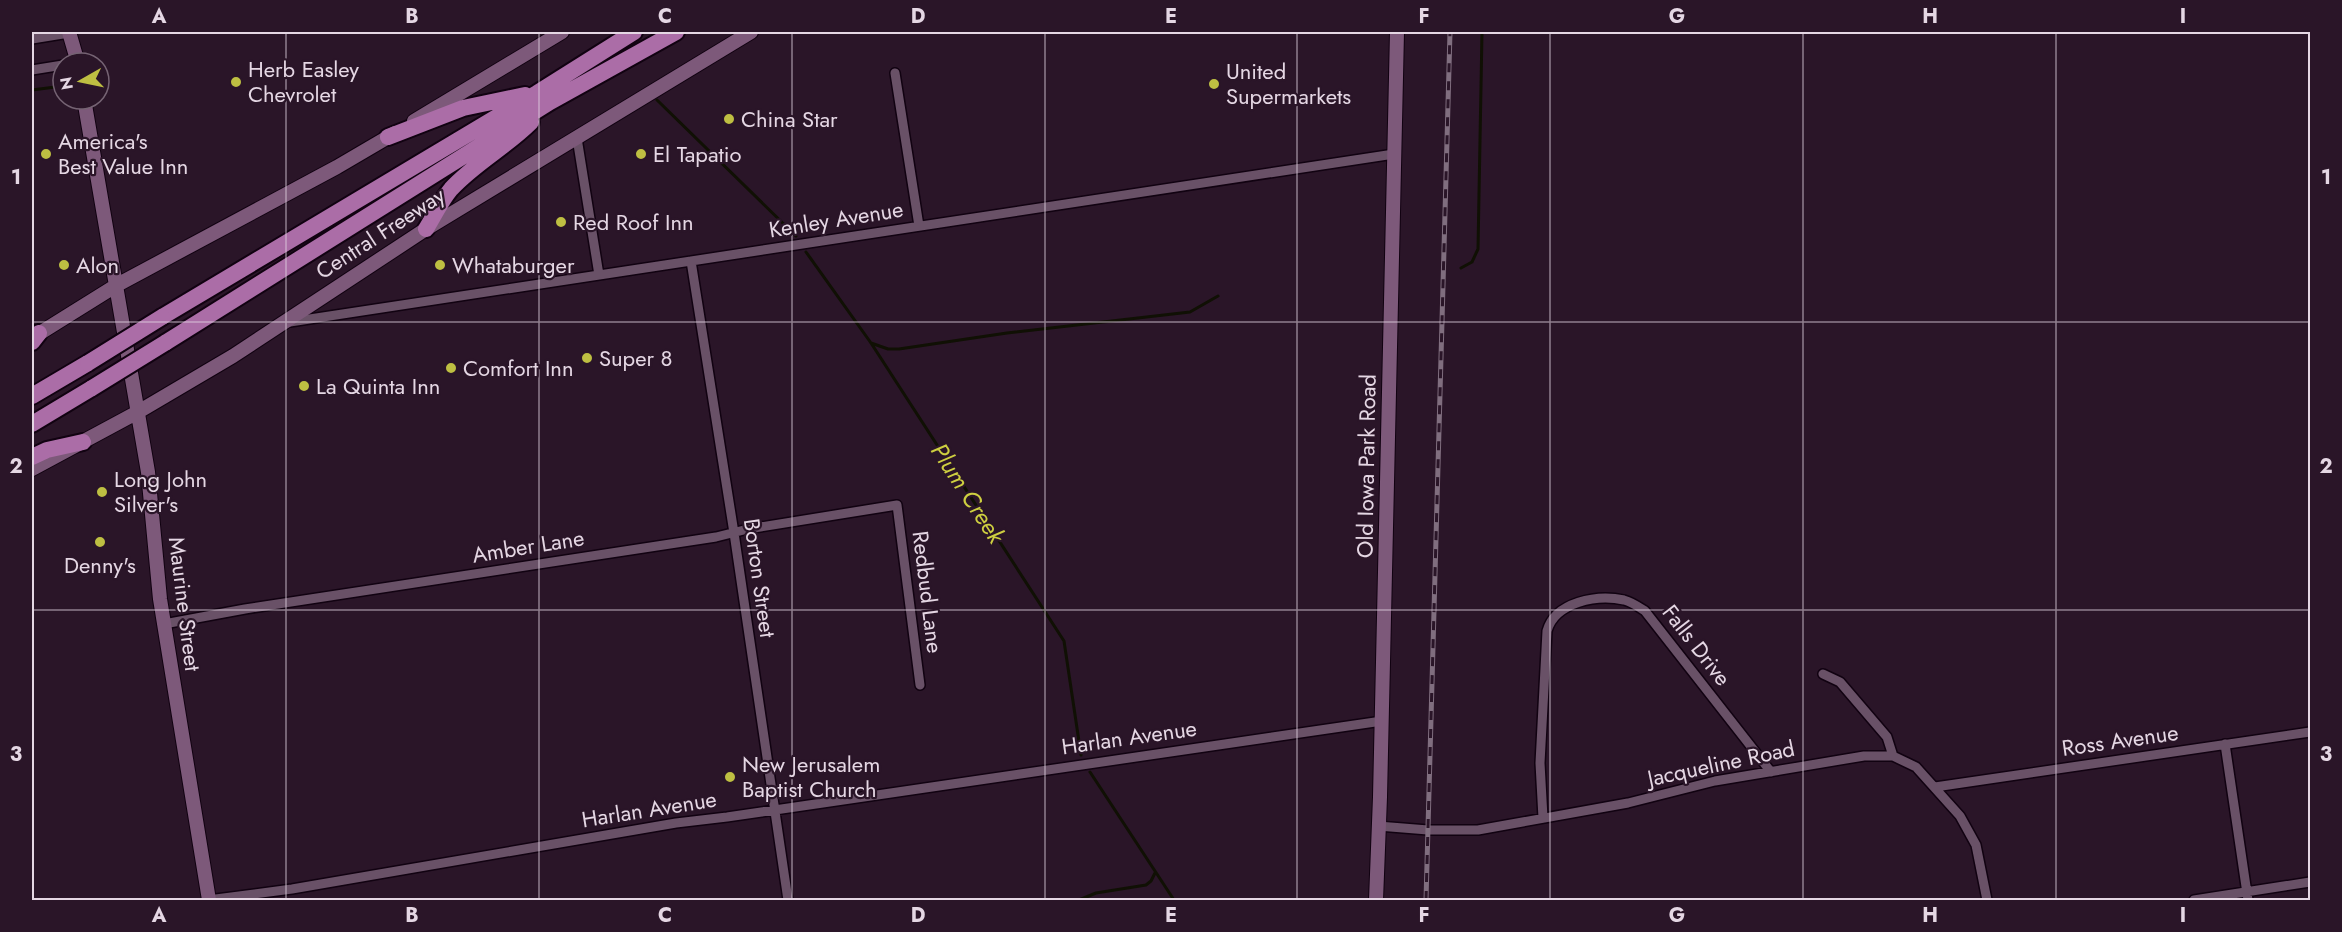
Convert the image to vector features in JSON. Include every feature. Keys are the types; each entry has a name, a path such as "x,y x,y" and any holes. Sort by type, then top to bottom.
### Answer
{"highway":[{"name":"Central Freeway","path":"32,424 165,343 544,97 634,32"},
{"name":"Central Freeway","path":"32,396 162,317 544,97 676,32"},
{"path":"388,137 463,108 544,97"},
{"path":"426,229 450,191 466,175 513,140 544,97"},
{"path":"32,457 47,450 83,442"}],"main road":[{"path":"69,32 74,51"},
{"path":"34,338 117,285 388,137 562,32"},
{"name":"Central Freeway","path":"32,469 138,412 233,356 426,229 751,32"},
{"name":"Old Iowa Park Road","path":"1376,900 1397,32"},
{"name":"Maurine Street","path":"86,111 148,472 164,624 209,900"}],"street":[{"path":"32,39 69,32"},
{"path":"32,70 51,67"},
{"path":"895,73 919,226"},
{"path":"577,138 599,275"},
{"name":"Kenley Avenue","path":"284,322 1394,154"},
{"name":"Borton Street","path":"691,261 734,532 788,900"},
{"name":"Amber Lane","path":"164,624 897,505"},
{"name":"Redbud Lane","path":"897,505 920,685"},
{"name":"Falls Drive","path":"1543,818 1540,763 1547,631 1549,623 1557,613 1576,604 1593,600 1607,598 1627,601 1646,611 1771,772"},
{"path":"1823,674 1839,682 1887,737 1893,756"},
{"name":"Harlan Avenue","path":"209,900 292,889 676,823 1382,721"},
{"name":"Ross Avenue","path":"1935,787 2310,732"},
{"path":"2225,744 2247,896"},
{"name":"Jacqueline Road","path":"1378,825 1461,831 1628,803 1715,781 1864,756 1893,756 1916,767 1960,816 1971,833 1981,864 1987,900"},
{"path":"2194,900 2247,896 2310,882"}],"waterway":[{"path":"1461,268 1472,262 1478,249 1482,32"},
{"path":"32,90 51,88"},
{"name":"Plum Creek","path":"657,100 796,236"},
{"name":"Plum Creek","path":"806,252 871,343 1064,641 1081,755"},
{"path":"871,343 888,349 899,349 1007,333 1190,312 1218,296"},
{"name":"Plum Creek","path":"1090,772 1174,900"},
{"path":"1079,900 1096,893 1146,885 1155,873"}],"railway":[{"path":"1426,900 1450,32"}],"place":[{"name":"Herb Easley Chevrolet","path":"236,82"},
{"name":"United Supermarkets","path":"1214,84"},
{"name":"China Star","path":"729,119"},
{"name":"America's Best Value Inn","path":"46,154"},
{"name":"El Tapatio","path":"641,154"},
{"name":"Red Roof Inn","path":"561,222"},
{"name":"Alon","path":"64,265"},
{"name":"Whataburger","path":"440,265"},
{"name":"Super 8","path":"587,358"},
{"name":"Comfort Inn","path":"451,368"},
{"name":"La Quinta Inn","path":"304,386"},
{"name":"Long John Silver's","path":"102,492"},
{"name":"Denny's","path":"100,542"},
{"name":"New Jerusalem Baptist Church","path":"730,777"}]}
